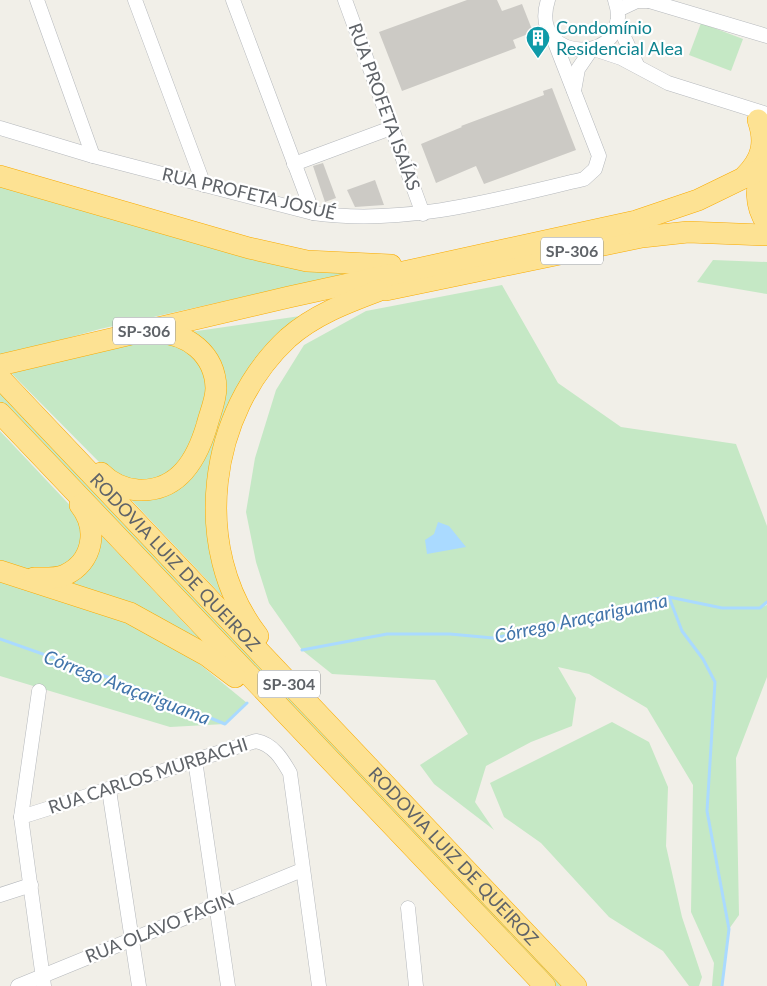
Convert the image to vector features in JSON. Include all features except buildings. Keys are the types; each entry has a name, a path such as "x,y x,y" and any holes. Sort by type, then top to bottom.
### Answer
{"highway":[{"path":"764,122 760,155 757,163 759,171 757,194 758,204 767,224"},
{"name":"SP-306","path":"2,372 83,344 439,263 636,221 698,200 759,171"},
{"path":"0,176 249,248 306,261 390,265 439,263"},
{"name":"SP-306","path":"206,317 292,308 642,237 688,232 767,235"},
{"path":"350,748 271,653 243,613 226,572 219,544 217,485 222,456 231,426 244,397 267,362 288,339 312,320 378,291"},
{"path":"2,372 104,477 115,484 128,489 141,490 159,487 177,479 190,465 201,446 213,404 216,388 214,373 208,359 196,346 184,338 172,334 156,333 83,344"},
{"name":"RODOVIA LUIZ DE QUEIROZ","path":"2,372 350,748 576,986"},
{"name":"RODOVIA LUIZ DE QUEIROZ","path":"0,414 545,986"},
{"path":"9,574 46,578 65,575 82,563 90,549 90,527 84,511 47,464"},
{"path":"9,574 130,613 206,655 243,682 395,830"}],"street":[{"path":"37,0 93,156"},
{"path":"135,0 204,185"},
{"path":"232,0 313,213"},
{"name":"RUA PROFETA ISAÍAS","path":"345,0 423,214"},
{"path":"574,92 578,69 592,49 609,39 617,11 637,1 647,1 767,36"},
{"name":"RUA PROFETA JOSUÉ","path":"0,128 93,156 204,185 313,213 344,217 423,214 449,210 584,180 595,169 599,156 561,64 547,24 545,4"},
{"path":"617,11 636,65"},
{"path":"552,35 558,42 573,50 592,49 636,65 668,82 734,105 764,122"},
{"path":"294,164 391,128"},
{"path":"39,692 21,817 43,981"},
{"name":"RUA CARLOS MURBACHI","path":"21,817 256,741 264,743 274,750 290,773 302,870"},
{"path":"195,760 228,986"},
{"path":"109,790 134,939 139,986"},
{"path":"302,870 319,986"},
{"name":"RUA OLAVO FAGIN","path":"18,986 43,981 134,939 302,870"},
{"path":"0,895 31,885"},
{"path":"408,908 416,986"}],"green space":[{"path":"701,23 743,39 731,71 689,55"},
{"path":"0,183 367,269 100,329 0,357"},
{"path":"713,260 767,262 767,294 697,282"},
{"path":"502,285 558,383 621,427 736,444 767,526 767,602 762,607 767,605 767,677 736,758 739,915 729,929 722,986 712,986 714,963 691,912 693,785 647,708 589,674 558,667 576,698 572,726 531,742 486,766 475,802 494,830 434,784 420,765 468,734 435,680 332,674 302,650 269,603 256,562 246,512 255,458 276,390 304,345 366,311"},
{"path":"314,314 289,333 216,471 240,615 123,491 157,493 220,402 183,333"},
{"path":"163,337 186,343 212,384 181,469 139,484 108,471 10,372"},
{"path":"0,387 568,986 554,986 0,406"},
{"path":"0,431 81,517 80,556 48,574 0,563"},
{"path":"99,533 191,630 195,631 215,653 65,585"},
{"path":"0,576 80,601 174,643 247,703 225,724 170,727 0,676"},
{"path":"612,722 649,742 668,787 666,846 682,917 702,977 699,986 689,986 663,951 609,917 541,843 504,817 490,783"}],"water":[{"path":"438,522 449,526 466,547 427,554 425,540 434,534"}],"waterway":[{"path":"669,597 682,631 703,659 715,682 707,811 729,929 722,986"},
{"name":"Córrego Araçariguama","path":"302,650 387,634 450,634 493,638 597,618 654,599 669,597 722,608 760,608 767,602"},
{"name":"Córrego Araçariguama","path":"0,639 130,685 225,724 247,703"}],"place":[{"name":"Condomínio Residencial Alea","path":"538,59"}]}
